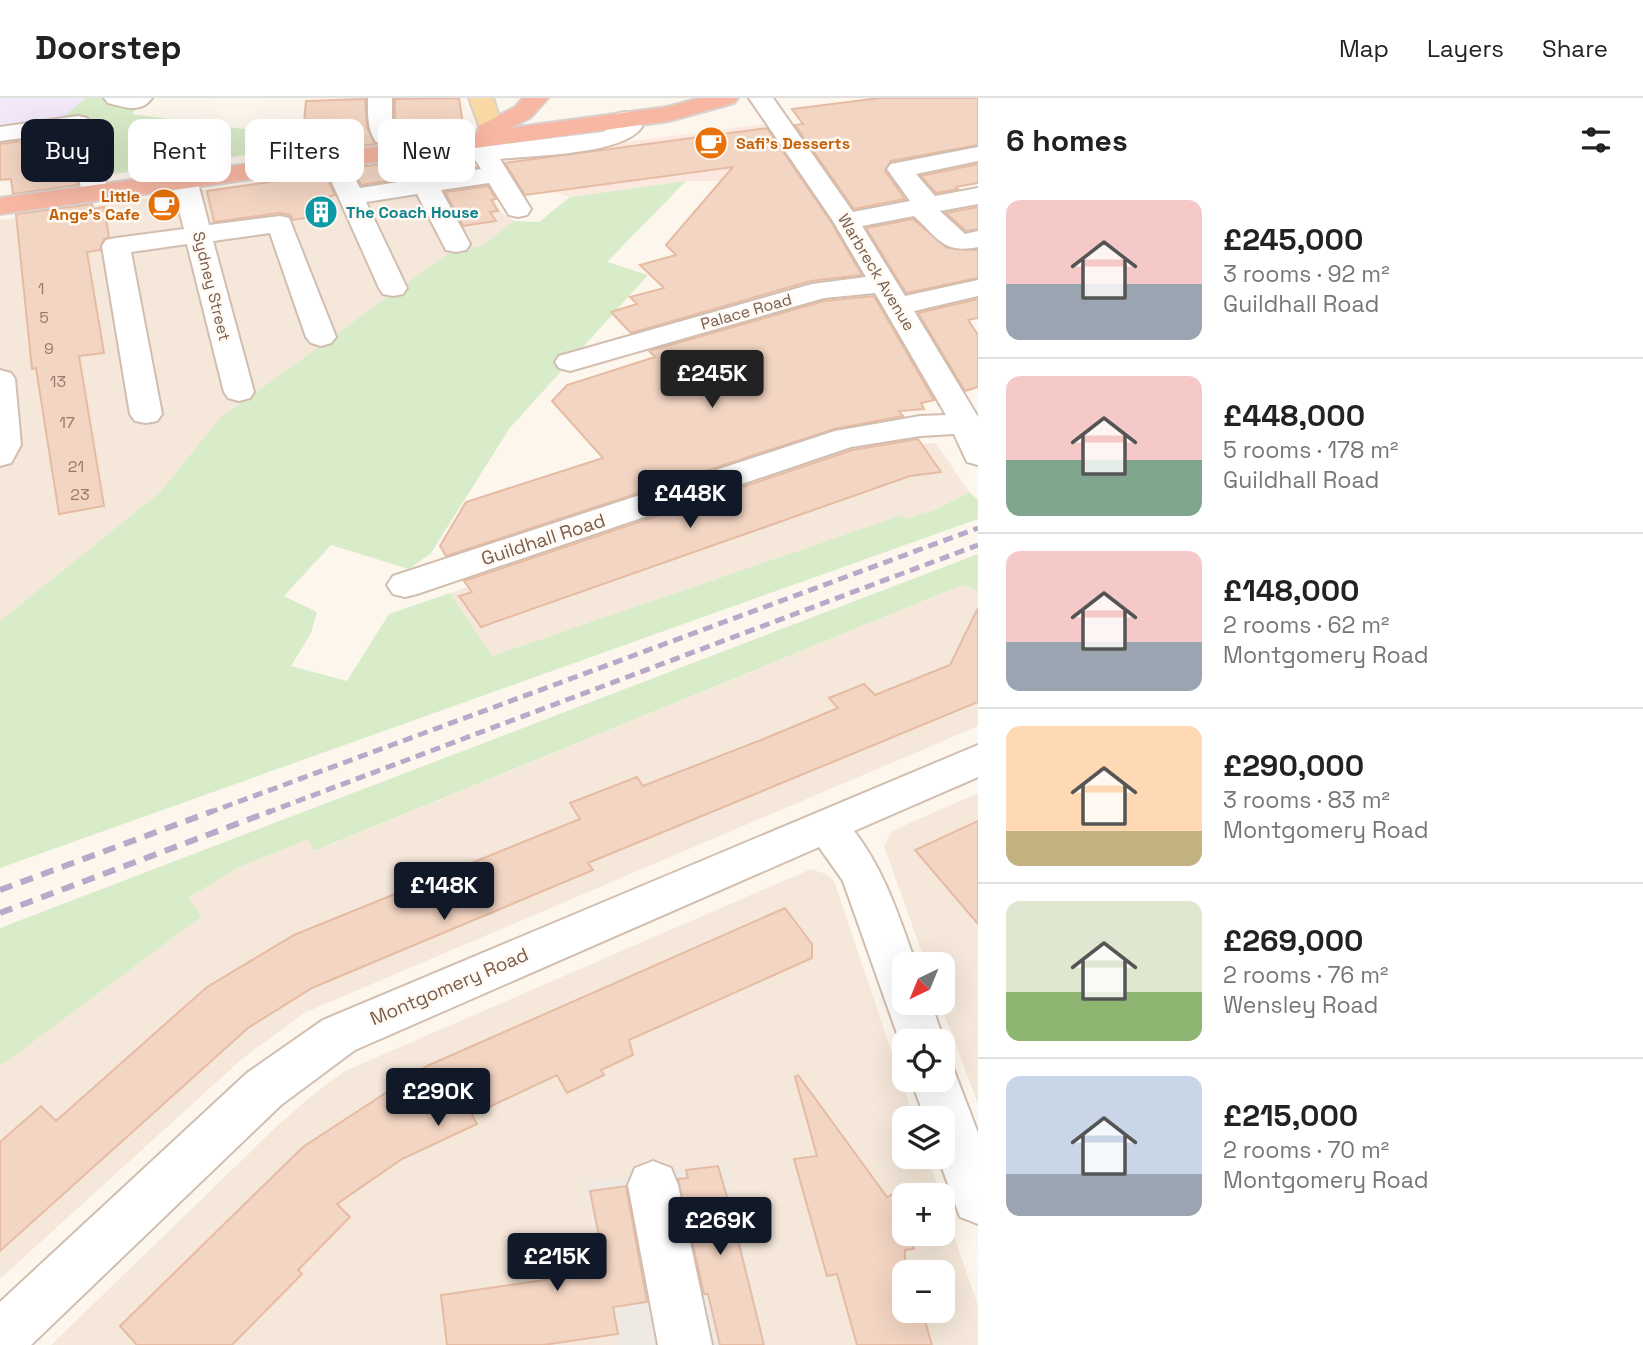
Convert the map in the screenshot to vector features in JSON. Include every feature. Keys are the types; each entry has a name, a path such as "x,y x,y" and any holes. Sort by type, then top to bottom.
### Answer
{"highway":[{"path":"364,156 487,149 536,98"},
{"path":"601,100 691,101 713,98"},
{"path":"625,119 669,114 726,98"},
{"path":"0,205 163,182"}],"main road":[{"path":"481,98 487,149"}],"street":[{"path":"116,98 136,102 140,98"},
{"path":"380,98 380,119"},
{"name":"Warbreck Avenue","path":"761,98 846,221 890,295 968,413 978,455"},
{"path":"351,197 425,186 487,149 609,139 630,127 625,119"},
{"path":"0,134 78,123 95,192"},
{"path":"487,149 518,209"},
{"path":"978,154 900,169 925,206 959,243 978,239"},
{"name":"Sydney Street","path":"185,182 239,392"},
{"path":"344,182 393,288"},
{"path":"425,186 456,244"},
{"path":"846,221 978,195"},
{"path":"146,414 116,246 281,223 321,337"},
{"name":"Palace Road","path":"570,362 822,290 890,295 978,289"},
{"path":"0,379 5,445 0,456"},
{"name":"Guildhall Road","path":"405,584 846,438 920,426 968,413"},
{"name":"Montgomery Road","path":"0,1338 264,1089 339,1035 978,760"},
{"path":"827,826 864,880 892,959"},
{"path":"939,1092 978,1199"},
{"path":"653,1185 685,1345"}],"shaded area":[{"path":"0,98 86,98 60,119 21,119 21,128 0,131"},
{"path":"765,124 798,181 686,181 570,197 546,190 523,193 500,158"},
{"path":"378,164 378,182 475,182 475,166 502,213 514,221 481,247 457,247 220,418 159,493 0,621 0,220 257,182 364,182 364,166"},
{"path":"936,443 969,492 935,510 905,519 902,515 492,656 450,593 877,447"},
{"path":"962,585 978,591 978,726 304,1013 243,1058 0,1279 0,1063 2,1065 202,916 188,898 239,867 309,839 315,851"},
{"path":"978,793 978,1104 955,1043 955,1029 950,1029 945,1015 956,1015 956,952 922,952 884,846 892,831"},
{"path":"811,869 826,874 834,881 892,1053 892,1092 905,1092 910,1106 892,1106 892,1169 931,1169 937,1183 892,1183 892,1246 955,1246 955,1238 978,1306 978,1345 766,1345 726,1166 585,1182 618,1345 51,1345 310,1097 345,1071"},
{"path":"726,1165 766,1345 618,1345 585,1182"}],"green space":[{"path":"86,98 103,98 140,105 132,114 169,119 128,119 128,172 114,174 114,119 60,119"},
{"path":"231,127 245,129 245,155 231,157"},
{"path":"686,181 607,262 648,275 509,429 431,553 409,569 331,545 284,596 317,612 311,633 291,666 347,681 389,614 450,593 492,656 902,515 905,519 935,510 969,492 978,500 978,519 0,868 0,621 159,493 220,418 457,247 481,247 514,221 539,222 570,197"},
{"path":"978,554 978,591 962,585 314,851 309,839 239,867 188,898 202,916 2,1065 0,1063 0,928"}],"building":[{"path":"459,98 462,119 395,119 395,99"},
{"path":"880,98 978,98 978,145 891,161 885,171 905,199 854,209 795,125 803,124 792,109"},
{"path":"365,99 367,127 375,144 364,145 364,119 304,119 306,101"},
{"path":"767,128 831,222 862,275 811,281 631,333 611,312 637,304 630,297 664,288 640,265 676,255 666,245 733,167 525,195 505,163"},
{"path":"21,141 21,182 77,182 78,185 13,194 11,179 0,180 0,144"},
{"path":"378,164 378,182 380,182 361,185 359,182 364,182 364,166"},
{"path":"978,164 978,183 956,187 958,189 936,193 921,176"},
{"path":"271,182 329,182 335,195 330,196 337,213 293,220 290,215 280,213 214,222 207,191"},
{"path":"488,186 496,199 491,200 498,211 490,212 496,221 463,226 445,192"},
{"path":"92,204 93,209 104,207 109,237 104,239 100,250 87,252 104,353 79,356 104,506 59,514 36,368 32,369 16,214"},
{"path":"978,207 978,229 966,231 946,213"},
{"path":"913,219 947,248 978,250 978,278 906,293 866,228"},
{"path":"874,296 934,400 921,403 924,409 899,411 903,416 834,429 446,556 440,546 466,502 603,458 552,401 567,385 655,357 649,351 824,301"},
{"path":"978,299 978,318 968,320 978,335 978,387 965,391 918,313"},
{"path":"918,439 941,472 910,476 481,627 459,596 472,592 464,581 852,450"},
{"path":"978,608 978,702 588,863 593,870 312,988 248,1028 0,1251 0,1142 41,1106 56,1121 207,987 294,935 580,819 570,803 637,777 643,786 766,738 838,708 829,698 864,684 875,695 950,665"},
{"path":"978,821 978,924 915,850"},
{"path":"785,908 812,944 812,958 629,1040 633,1055 601,1070 604,1075 567,1093 557,1075 472,1115 477,1124 402,1159 337,1204 350,1217 298,1270 302,1274 232,1345 137,1345 120,1326 303,1147 427,1066"},
{"path":"798,1075 887,1197 892,1194 892,1246 913,1246 914,1249 905,1250 905,1260 892,1260 892,1323 926,1323 932,1345 857,1345 837,1274 827,1276 794,1159 817,1156 795,1077"},
{"path":"718,1166 764,1345 720,1345 708,1294 704,1294 678,1179 688,1178 686,1170"},
{"path":"626,1186 647,1302 613,1307 618,1334 543,1345 447,1345 441,1295 606,1271 590,1191"}],"railway":[{"path":"208,813 978,528"},
{"path":"266,813 978,545"},
{"path":"0,890 213,811"},
{"path":"0,913 271,811"}],"place":[{"name":"Safi's Desserts","path":"711,143"},
{"name":"Little Ange's Cafe","path":"164,205"},
{"name":"The Coach House","path":"321,212"}]}
